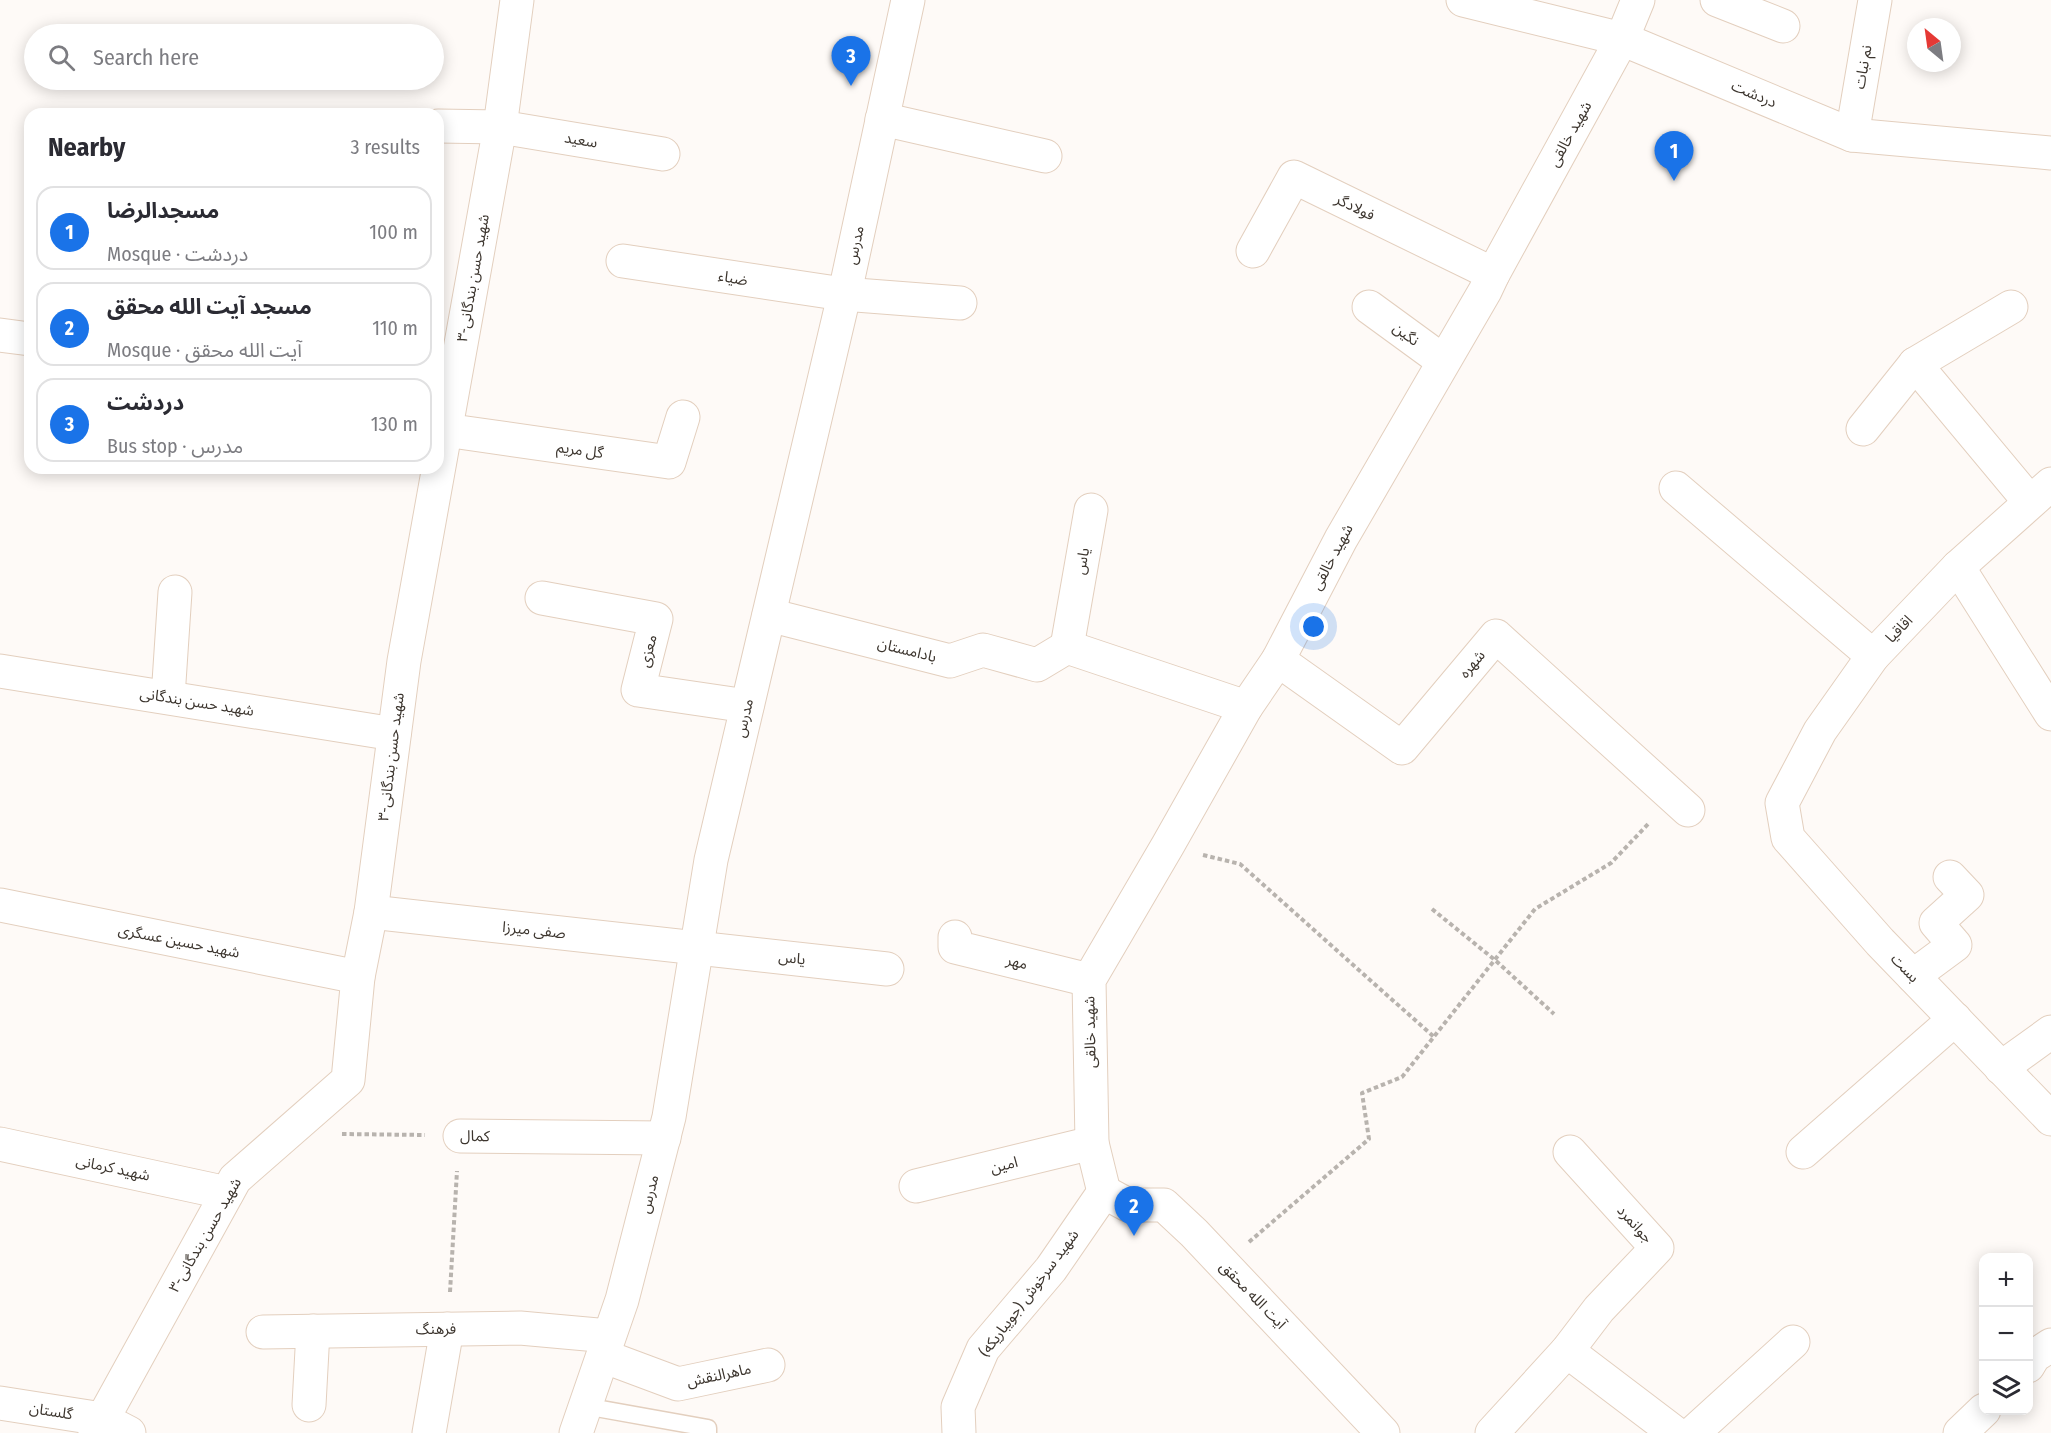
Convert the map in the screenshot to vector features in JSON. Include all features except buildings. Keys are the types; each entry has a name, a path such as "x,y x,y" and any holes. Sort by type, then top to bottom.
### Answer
{"street":[{"name":"۳-شهید حسن بندگانی","path":"444,436 445,386 500,127 517,0"},
{"name":"مدرس","path":"581,1420 622,1300 669,1117 711,860 843,294 908,0"},
{"name":"دردشت","path":"1463,0 1622,39 1852,135 2051,153"},
{"name":"شهید خالقی","path":"1104,1192 1092,1143 1089,980 1246,706 1278,660 1341,539 1485,291 1622,39 1638,0"},
{"path":"1717,0 1783,26"},
{"name":"نم نبات","path":"1852,135 1875,0"},
{"path":"882,119 1045,156"},
{"name":"سعید","path":"444,126 500,127 663,154"},
{"name":"فولادگر","path":"1253,251 1293,177 1493,273"},
{"name":"ضیاء","path":"623,261 843,294 960,303"},
{"name":"نگین","path":"1369,307 1443,361"},
{"path":"1863,429 1915,364 2011,307"},
{"path":"0,335 24,338"},
{"path":"1915,364 2041,493"},
{"name":"گل مریم","path":"445,430 669,462 683,417"},
{"name":"۳-شهید حسن بندگانی","path":"109,1428 235,1179 348,1080 358,977 371,912 404,661 437,474"},
{"path":"1676,488 1873,656"},
{"name":"اقاقیا","path":"1782,803 1820,731 1873,656 1958,567 2041,493"},
{"name":"یاس","path":"1067,647 1091,510"},
{"path":"1958,567 2051,714"},
{"path":"168,697 175,592"},
{"name":"معزی","path":"542,598 656,619 638,690 747,706"},
{"name":"بادامستان","path":"769,615 950,662 983,650 1037,665 1067,647"},
{"name":"شهره","path":"1278,660 1401,748 1496,636 1680,804"},
{"path":"1067,647 1246,706"},
{"name":"شهید حسن بندگانی","path":"0,671 394,734"},
{"name":"بست","path":"1782,803 1788,838 1880,942 2051,1119"},
{"path":"1913,976 1955,945 1936,923 1967,895 1950,877"},
{"name":"شهید حسین عسگری","path":"0,905 358,977"},
{"name":"صفی میرزا","path":"371,912 696,948"},
{"name":"مهر","path":"955,937 955,947 1089,980"},
{"name":"یاس","path":"696,948 887,969"},
{"path":"1803,1152 1955,1019"},
{"path":"2001,1068 2051,1032"},
{"name":"کمال","path":"460,1136 664,1138"},
{"name":"امین","path":"916,1186 1092,1143"},
{"name":"شهید کرمانی","path":"0,1144 227,1193"},
{"name":"جوانمرد","path":"1492,1433 1567,1351 1599,1309 1657,1248 1570,1152"},
{"name":"آیت الله محقق","path":"1104,1192 1128,1205 1164,1205 1224,1264 1383,1433"},
{"name":"شهید سرخوش (جویباریکه)","path":"959,1433 958,1407 983,1349 1051,1269 1104,1192"},
{"name":"فرهنگ","path":"263,1332 520,1328 606,1346"},
{"path":"429,1433 447,1329"},
{"path":"309,1405 314,1331"},
{"path":"1693,1433 1792,1342"},
{"path":"2031,1361 2034,1356 2051,1345"},
{"name":"ماهرالنقش","path":"606,1346 678,1384 768,1365"},
{"path":"1567,1351 1675,1433"},
{"name":"گلستان","path":"0,1403 109,1428"},
{"path":"1960,1433 1979,1414"}],"lane":[{"path":"581,1420 708,1428 708,1433"}],"path":[{"path":"1224,1264 1369,1139 1362,1093 1402,1077 1535,909 1611,863 1680,804"},
{"path":"1240,864 1434,1037"},
{"path":"1432,909 1495,960 1554,1014"},
{"name":"کمال","path":"286,1134 460,1136"},
{"path":"447,1329 460,1136"}],"place":[{"name":"دردشت","path":"851,86"},
{"name":"مسجدالرضا","path":"1674,181"},
{"name":"مسجد آیت الله محقق","path":"1134,1236"}]}
